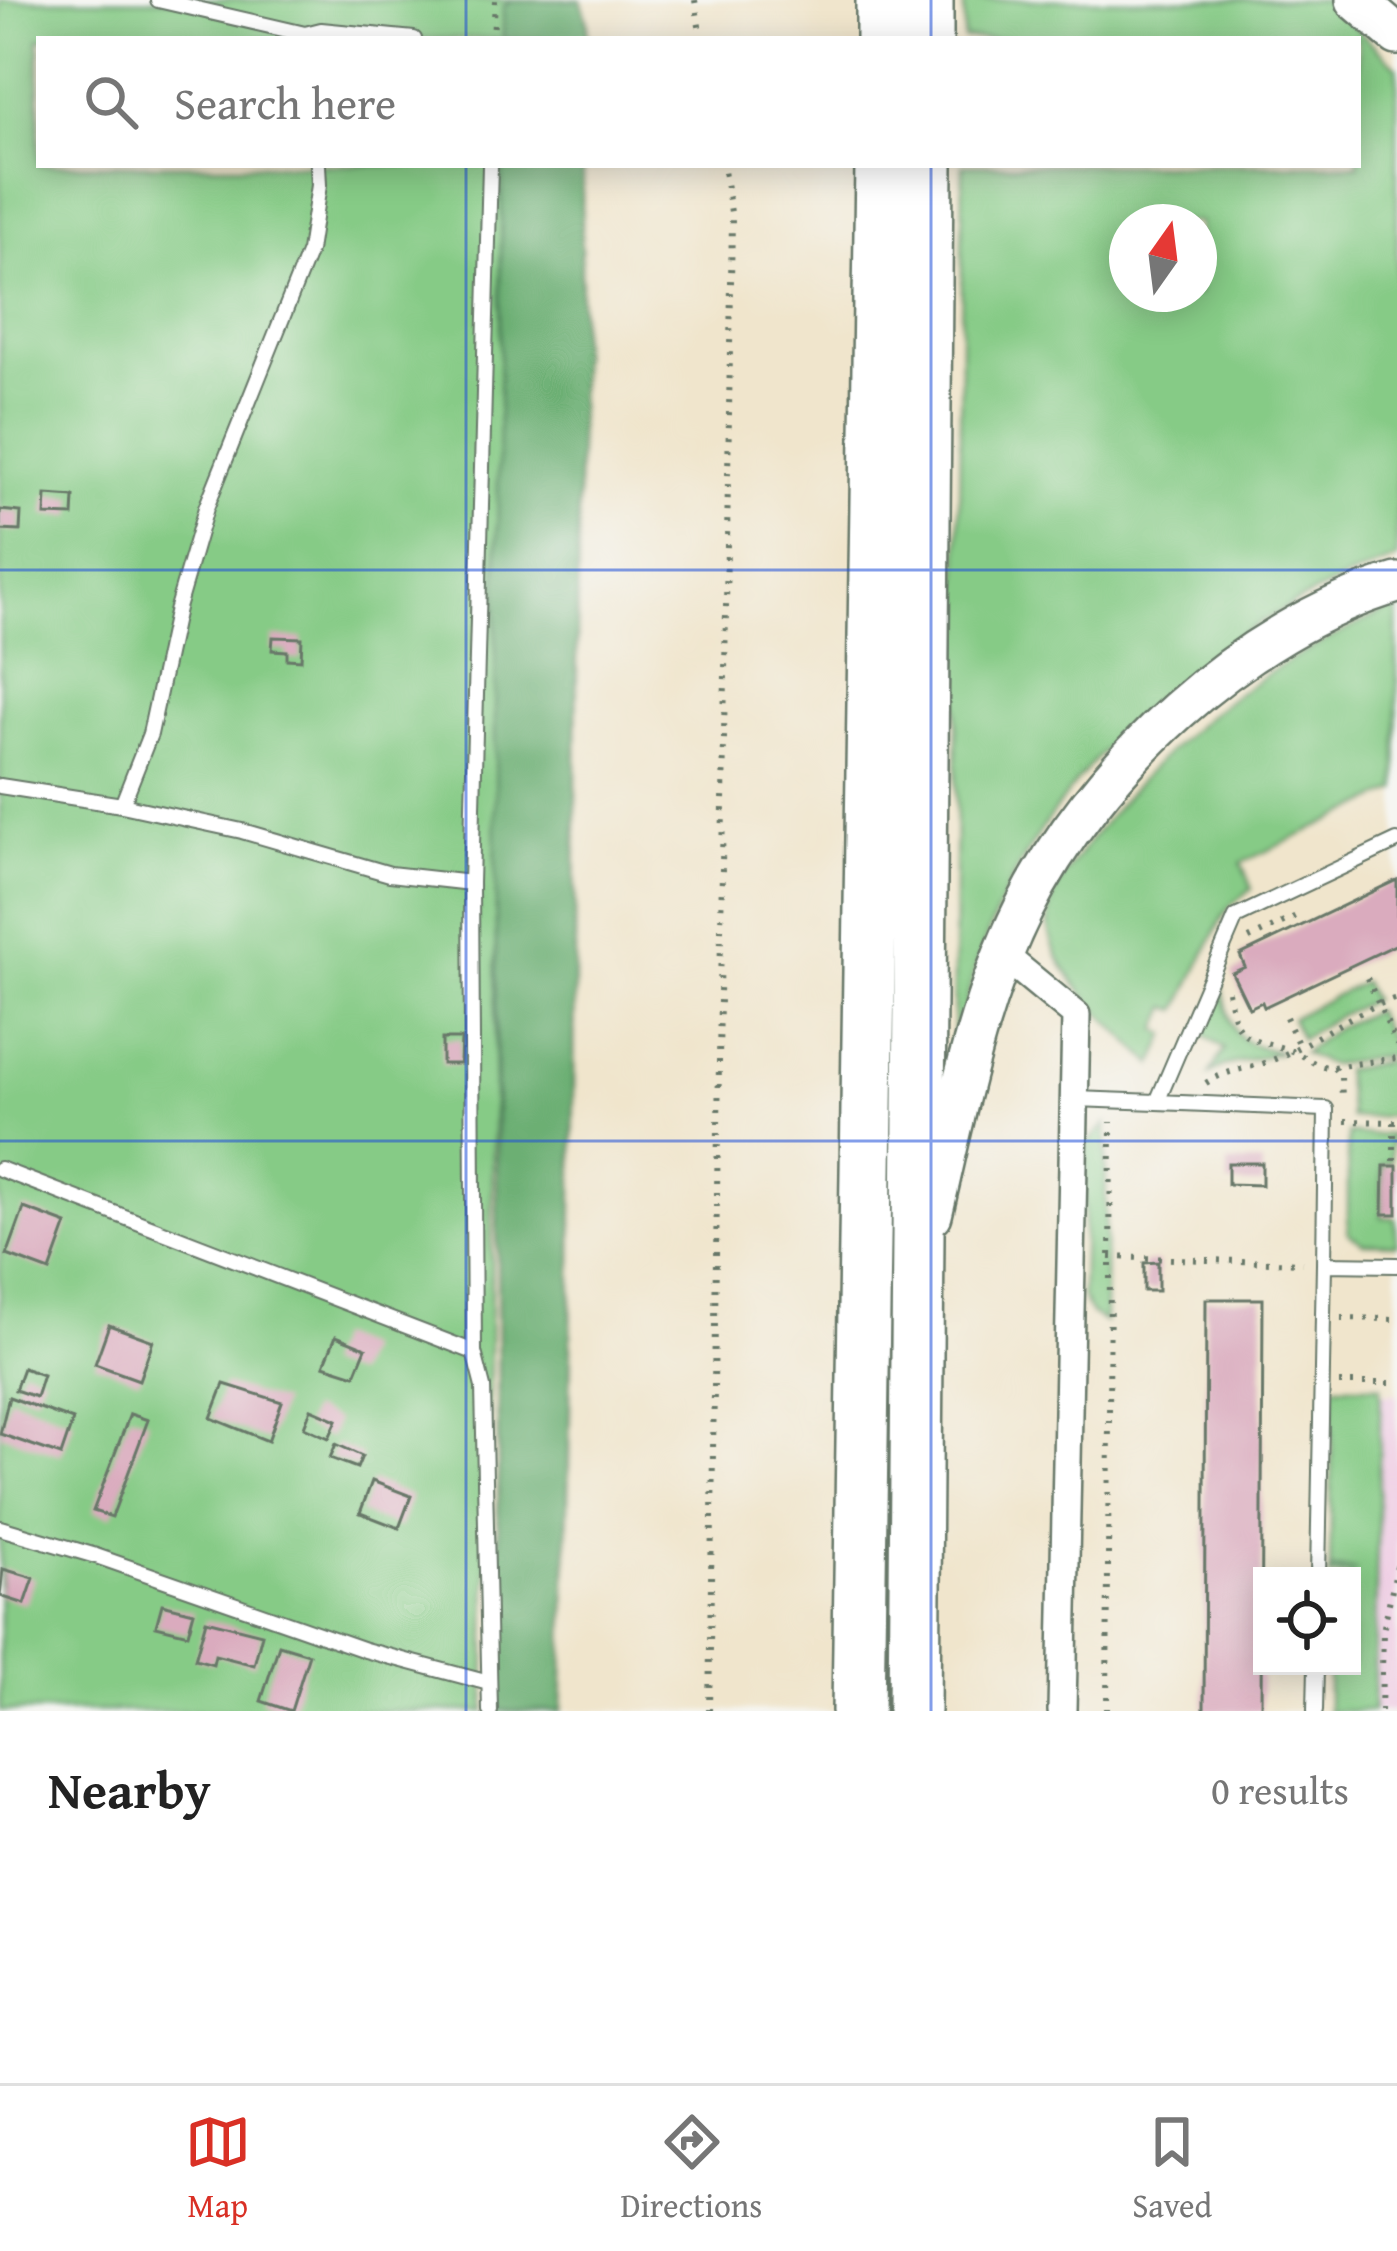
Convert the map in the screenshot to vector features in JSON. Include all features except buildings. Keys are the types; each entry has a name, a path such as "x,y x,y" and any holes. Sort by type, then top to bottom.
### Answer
{"highway":[{"path":"882,0 882,36"},
{"path":"927,0 927,36"},
{"path":"857,1711 881,168"},
{"path":"914,1711 927,168"}],"street":[{"path":"1356,0 1397,35"},
{"path":"918,1279 951,1133 1003,955 1024,908 1066,839 1117,773 1175,712 1232,667 1301,624 1397,583"},
{"path":"1003,955 1076,1015 1062,1711"}],"lane":[{"path":"158,0 301,36"},
{"path":"307,36 321,30 383,36"},
{"path":"122,805 150,734 177,608 206,508 309,251 318,168"},
{"path":"490,168 471,884 474,1352 483,1388 490,1711"},
{"path":"0,786 122,805 242,831 390,874 471,884"},
{"path":"1157,1102 1236,917 1397,841"},
{"path":"1075,1100 1327,1109 1318,1567"},
{"path":"0,1169 474,1352"},
{"path":"1324,1264 1397,1265"},
{"path":"0,1528 96,1556 365,1649 489,1683"},
{"path":"1316,1675 1316,1711"}],"path":[{"path":"493,36 495,0"},
{"path":"695,0 701,36"},
{"path":"709,1711 731,218 723,168"},
{"path":"1238,947 1302,914"},
{"path":"1367,978 1393,1026 1397,1045"},
{"path":"1224,982 1236,1028 1255,1041 1296,1048 1318,1066 1397,1058"},
{"path":"1189,1104 1194,1091 1224,1071 1270,1062 1335,1023 1397,998"},
{"path":"1286,1018 1296,1048"},
{"path":"1333,1067 1342,1084 1342,1121 1395,1122 1394,1162"},
{"path":"1107,1711 1112,1101"},
{"path":"1111,1257 1302,1260 1302,1283"},
{"path":"1338,1318 1397,1319"},
{"path":"1338,1382 1397,1383"},
{"path":"1381,1711 1383,1631 1397,1566"}],"shaded area":[{"path":"1381,1394 1397,1394 1397,1711 1374,1711"}],"green space":[{"path":"0,0 510,0 509,36 36,36 36,168 507,168 485,1711 0,1711"},
{"path":"512,0 581,0 588,36 503,36 503,7"},
{"path":"964,0 1326,0 1397,67 1397,559 1327,587 1260,623 1197,666 1139,715 1086,770 1041,831 1004,896 972,979 953,1065 963,168 1361,168 1361,36 964,36"},
{"path":"502,168 583,168 571,1325 562,1711 499,1711 495,719"},
{"path":"1397,606 1397,790 1241,863 1252,889 1222,918 1178,1010 1168,1007 1158,1030 1167,1034 1153,1065 1090,1002 1063,965 1049,927 1052,902 1062,879 1125,797 1193,729 1266,675"},
{"path":"1363,982 1372,1000 1301,1039 1291,1018"},
{"path":"1218,986 1237,1034 1281,1052 1223,1066 1210,1074 1224,1049 1205,1036 1204,1022"},
{"path":"1374,1011 1395,1049 1392,1055 1330,1065 1303,1053 1335,1028"},
{"path":"1397,1063 1395,1116 1350,1118 1344,1070"},
{"path":"1106,1124 1105,1322 1090,1313 1082,1296 1086,1145"},
{"path":"1348,1134 1390,1135 1391,1162 1382,1165 1382,1217 1395,1218 1397,1244 1363,1243 1348,1233"},
{"path":"1333,1386 1381,1386 1373,1711 1328,1711 1328,1675 1361,1675 1361,1567 1330,1567"}]}
